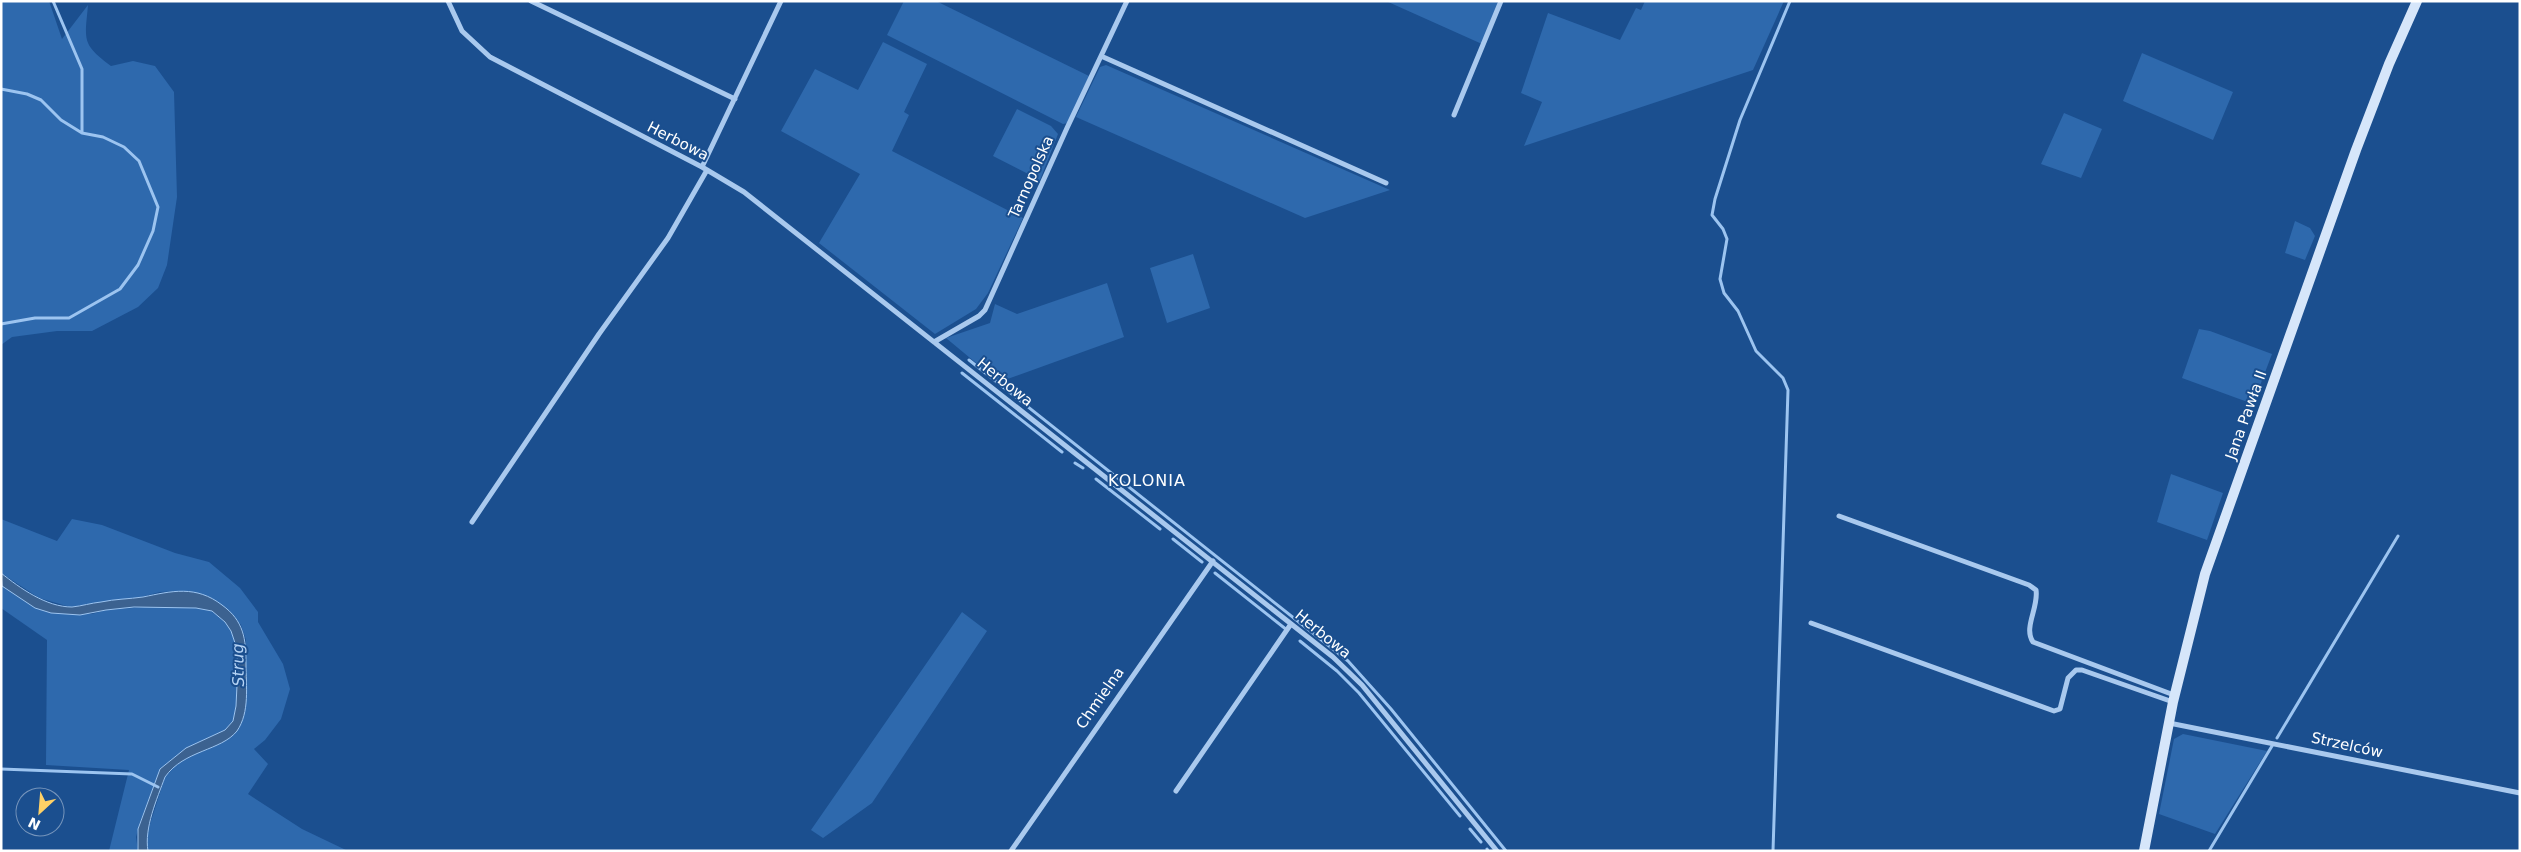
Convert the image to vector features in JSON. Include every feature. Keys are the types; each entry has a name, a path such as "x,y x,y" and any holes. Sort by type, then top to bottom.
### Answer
{"street":[{"name":"Herbowa","path":"448,1 462,31 490,57 705,169 744,192 1292,624 1343,666 1362,685 1497,851"},
{"path":"531,1 735,99"},
{"path":"472,522 599,334 668,238 705,169 735,99 781,1"},
{"name":"Tarnopolska","path":"934,342 979,316 985,310 1127,1"},
{"path":"1454,116 1501,1"},
{"name":"Jana Pawła II","path":"2144,851 2174,699 2205,574 2356,150 2389,64 2417,1"},
{"path":"1101,56 1386,183"},
{"path":"1839,516 2029,585 2036,590 2037,597 2029,632 2033,642 2174,699"},
{"name":"Chmielna","path":"1011,851 1213,562"},
{"path":"1811,623 2054,711 2060,709 2068,678 2076,670 2082,670 2174,699"},
{"path":"1176,791 1292,624"},
{"name":"Strzelców","path":"2169,723 2520,793"}],"shaded area":[{"path":"1,1 49,1 62,39 88,5 86,34 87,40 94,52 111,66 133,61 155,66 174,92 177,197 167,265 158,288 138,307 92,331 57,331 12,337 1,345"},
{"path":"904,1 936,1 1089,76 1068,123 1063,124 887,35"},
{"path":"1386,1 1497,1 1498,6 1482,44"},
{"path":"1645,1 1784,1 1753,70 1524,146 1542,102 1521,93 1548,13 1620,40 1636,8 1641,10"},
{"path":"883,42 927,64 904,112 909,115 892,151 1023,218 988,293 976,309 935,334 819,243 860,174 781,131 815,69 858,90"},
{"path":"2142,53 2233,92 2213,140 2123,101"},
{"path":"1106,65 1390,190 1305,218 1076,117 1100,67"},
{"path":"1017,109 1051,126 1058,134 1040,180 993,156"},
{"path":"2064,113 2102,129 2081,178 2041,164"},
{"path":"2295,221 2310,228 2315,236 2305,260 2285,253"},
{"path":"1193,254 1210,308 1167,323 1150,268"},
{"path":"1107,283 1124,337 999,382 946,338 990,323 995,304 1017,314"},
{"path":"2199,329 2210,331 2272,354 2253,404 2182,378"},
{"path":"2171,474 2223,493 2207,540 2157,522"},
{"path":"1,519 57,541 72,519 102,525 175,553 209,562 240,588 258,612 258,622 283,664 290,689 281,719 265,740 254,749 268,764 248,794 302,829 348,851 148,851 146,841 165,777 175,766 188,757 225,740 245,711 246,640 241,625 227,609 200,594 178,591 160,592 141,597 70,607 39,598 1,573"},
{"path":"1,585 35,608 51,613 92,614 106,610 158,606 196,608 212,611 225,622 231,631 238,664 236,706 233,721 225,730 186,748 160,769 140,822 136,837 138,851 109,851 129,770 46,765 47,640 1,608"},
{"path":"962,612 987,631 872,803 823,838 811,830"},
{"path":"2183,734 2267,751 2215,834 2159,814 2174,739"}],"water":[{"name":"Strug","path":"1,573 34,596 62,606 76,607 106,601 184,591 203,594 222,605 235,617 239,624 245,646 246,681 246,707 241,724 230,738 182,761 165,777 150,823 147,842 148,851 138,851 138,829 160,769 186,748 225,730 233,721 236,706 238,664 231,631 225,622 212,611 196,608 134,607 80,615 51,613 35,608 2,586"}],"waterway":[{"path":"53,1 82,69 82,133"},
{"path":"1773,851 1788,390 1783,378 1756,351 1738,311 1724,293 1720,279 1727,239 1723,229 1712,215 1715,199 1740,120 1790,1"},
{"path":"1,89 27,94 41,100 61,120 82,133 103,137 124,147 139,161 158,207 153,231 138,265 120,289 69,318 35,318 1,324"},
{"path":"969,360 1348,661 1391,709 1506,851"},
{"path":"962,373 1062,452"},
{"path":"1075,463 1083,468"},
{"path":"1096,479 1160,529"},
{"path":"2277,738 2398,536"},
{"path":"1173,539 1202,562"},
{"path":"1215,573 1287,630"},
{"path":"1300,641 1337,671 1359,693 1460,816"},
{"path":"2209,851 2272,746"},
{"path":"1,769 132,774 158,787"},
{"path":"1470,829 1481,842"}],"district":[{"name":"KOLONIA","path":"1147,480"}]}
